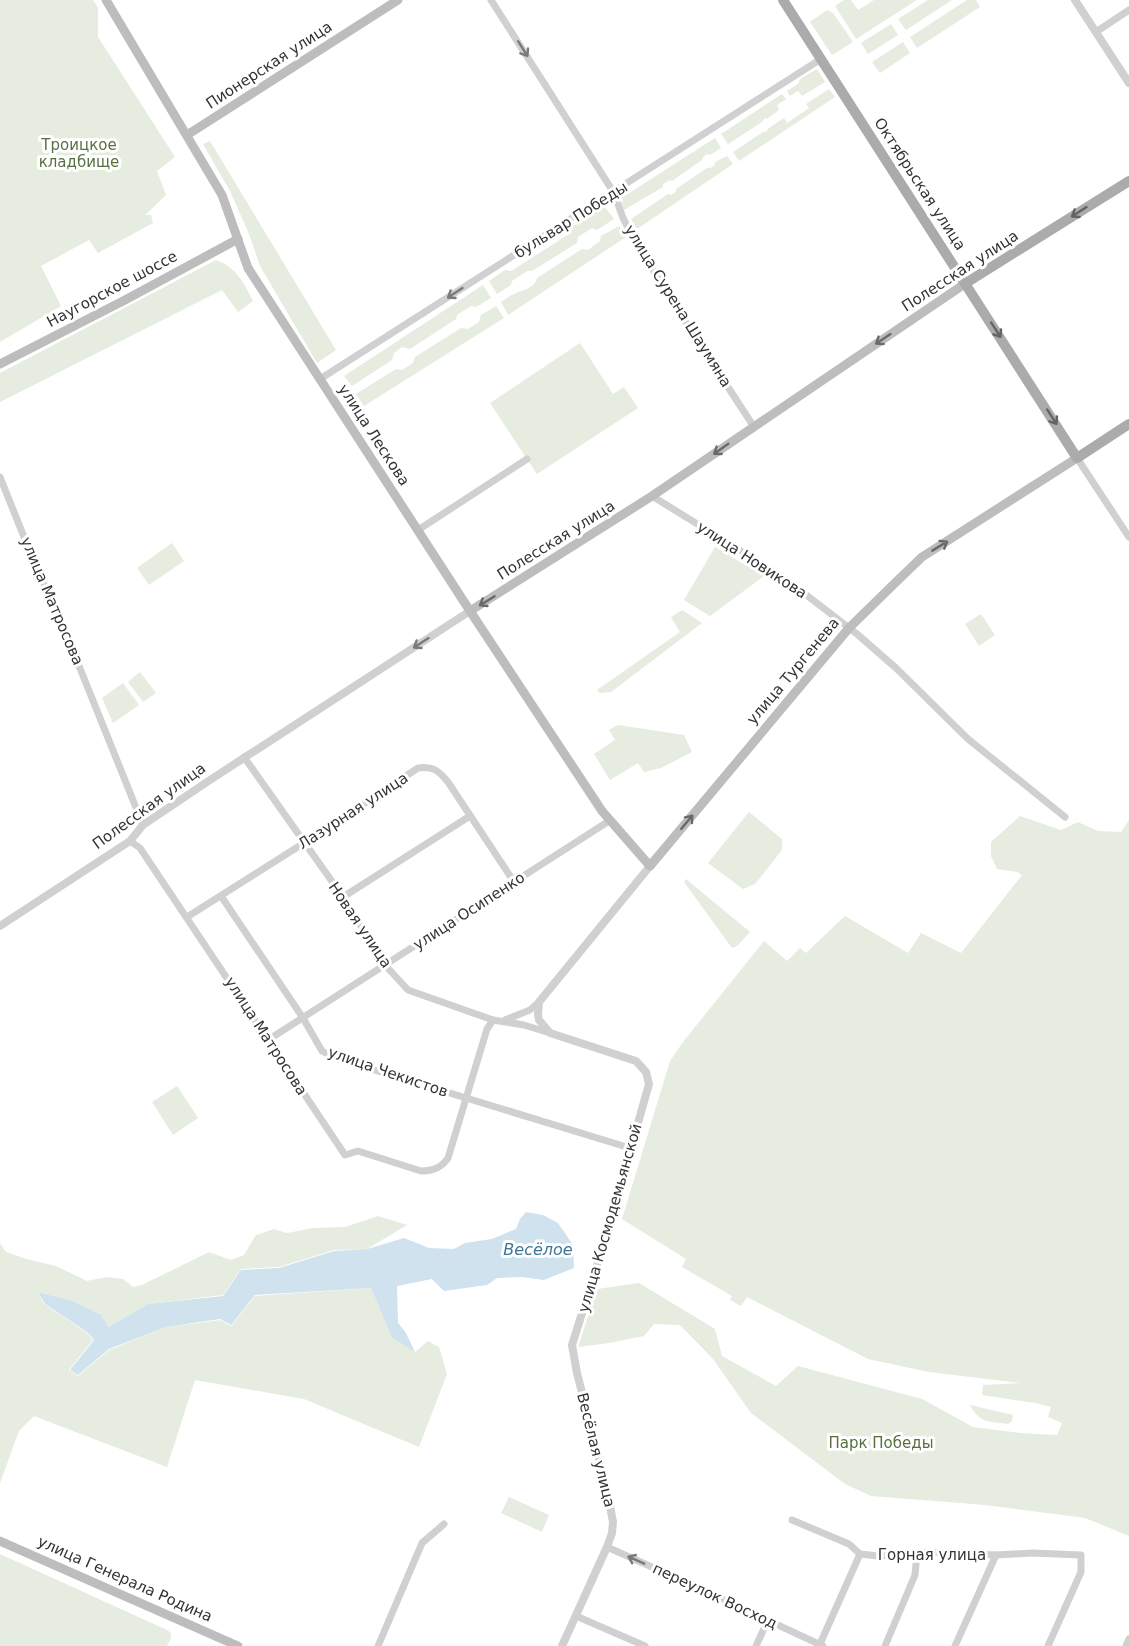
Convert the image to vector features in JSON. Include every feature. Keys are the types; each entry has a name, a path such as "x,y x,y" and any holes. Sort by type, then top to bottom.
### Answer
{"main road":[{"name":"улица Лескова","path":"106,0 222,195 248,268 609,821 650,866"},
{"name":"Пионерская улица","path":"187,135 398,0"},
{"name":"Октябрьская улица","path":"783,0 1077,458"},
{"name":"Полесская улица","path":"470,611 652,496 966,283 1129,181"},
{"name":"Наугорское шоссе","path":"0,364 238,239"},
{"name":"улица Тургенева","path":"650,866 849,628 922,557 1129,424"},
{"name":"улица Генерала Родина","path":"0,1541 238,1646"}],"street":[{"name":"улица Сурена Шаумяна","path":"491,0 614,192 623,218 633,237 754,427"},
{"path":"1075,0 1129,83"},
{"path":"1096,32 1129,9"},
{"name":"бульвар Победы","path":"320,379 821,59"},
{"name":"Октябрьская улица","path":"1077,458 1129,537"},
{"path":"417,530 527,459"},
{"name":"улица Матросова","path":"0,477 143,825"},
{"name":"улица Новикова","path":"652,496 783,577 849,628 896,668 968,739 1065,817"},
{"name":"Полесская улица","path":"0,926 130,841 143,825 244,757 470,611"},
{"name":"Новая улица","path":"244,757 343,897 386,965 408,990 493,1020 524,1025 636,1060 646,1072 649,1084"},
{"name":"Лазурная улица","path":"187,917 418,768 435,769 442,775 514,882"},
{"path":"343,897 470,816"},
{"name":"улица Осипенко","path":"268,1040 609,821"},
{"name":"улица Матросова","path":"130,841 140,848 345,1155 358,1151 421,1171 438,1168 448,1158 465,1098"},
{"name":"улица Тургенева","path":"539,1002 650,866"},
{"name":"улица Чекистов","path":"221,896 303,1018 322,1051 335,1058 630,1148"},
{"path":"502,1021 530,1010 539,1002"},
{"path":"539,1002 539,1020 550,1033"},
{"path":"465,1098 487,1029 493,1020"},
{"name":"улица Космодемьянской","path":"572,1352 649,1084"},
{"name":"Весёлая улица","path":"562,1646 607,1547 613,1522 572,1352"},
{"name":"Горная улица","path":"792,1520 849,1544 860,1554 878,1556 929,1552 1081,1555 1081,1572 1048,1646"},
{"path":"378,1646 422,1543 444,1524"},
{"name":"переулок Восход","path":"607,1547 688,1582 821,1645"},
{"path":"885,1646 915,1575 917,1553"},
{"path":"821,1645 860,1554"},
{"path":"955,1646 996,1555"},
{"path":"576,1616 645,1646"},
{"path":"756,1646 768,1620"},
{"path":"1126,1646 1129,1639"}],"green space":[{"name":"Троицкое кладбище","path":"0,0 93,0 98,8 98,37 175,157 157,171 166,195 145,215 151,215 153,223 98,253 89,240 41,266 61,306 0,342"},
{"path":"844,0 851,0 858,10 874,0 917,0 856,39 835,6"},
{"path":"928,0 952,0 906,30 898,19"},
{"path":"967,0 976,0 980,7 917,48 910,37"},
{"path":"827,10 833,13 853,42 832,55 810,22"},
{"path":"891,24 898,35 868,54 861,43"},
{"path":"903,42 910,53 880,73 872,62"},
{"path":"817,69 825,82 802,96 798,91 790,96 787,91 798,84 800,79"},
{"path":"829,89 835,97 739,161 733,152 784,118 787,123 809,108 806,104"},
{"path":"782,94 786,99 777,105 779,110 728,144 721,134"},
{"path":"715,138 721,148 710,155 707,154 672,181 663,184 663,187 624,210 623,197"},
{"path":"210,141 336,350 317,363 260,266 230,191 203,144"},
{"path":"727,156 733,164 637,229 631,219 668,194 676,192 676,189"},
{"path":"604,206 614,219 597,230 592,228 578,237 577,243 532,271 527,271 497,294 489,281 505,270 511,271 569,234 567,230"},
{"path":"619,226 626,237 508,315 501,302 531,287 537,278 582,249 588,250 600,241 601,236"},
{"path":"216,260 234,271 253,301 238,312 222,290 0,402 0,373"},
{"path":"483,285 491,298 476,307 471,306 457,315 456,319 410,349 402,347 394,353 392,360 352,386 344,376"},
{"path":"496,306 504,318 364,406 356,394 396,369 402,370 413,363 415,357 461,328 468,329 479,322 481,315"},
{"path":"580,343 613,394 624,387 638,408 537,474 490,403"},
{"path":"172,543 184,561 149,585 137,568"},
{"path":"715,547 764,576 710,616 684,600"},
{"path":"682,610 702,623 611,692 600,693 597,690 680,632 671,617"},
{"path":"981,614 995,635 979,646 965,624"},
{"path":"140,672 156,693 143,702 128,682"},
{"path":"123,683 139,705 113,723 102,698"},
{"path":"618,725 684,735 692,752 661,768 644,772 638,763 610,780 594,754 615,740 609,730"},
{"path":"749,812 782,839 782,850 755,884 743,889 708,863"},
{"name":"Парк Победы","path":"1020,816 1061,830 1078,822 1098,831 1121,832 1129,820 1129,1536 1085,1518 985,1505 871,1496 845,1484 751,1413 713,1359 680,1325 654,1324 644,1336 578,1347 597,1289 639,1283 715,1329 722,1356 776,1386 798,1366 922,1399 973,1427 1057,1435 1062,1423 1048,1417 1051,1407 982,1395 983,1385 1021,1383 929,1372 868,1359 747,1297 741,1306 730,1300 732,1296 682,1267 686,1259 622,1219 670,1061 764,941 787,961 800,948 806,953 845,916 908,953 921,933 961,953 1022,875 997,869 991,856 991,842"},
{"path":"686,879 750,932 737,946 732,948 684,882"},
{"path":"177,1086 198,1118 173,1135 152,1102"},
{"path":"378,1216 407,1225 367,1249 334,1250 279,1267 241,1269 223,1295 148,1304 109,1327 100,1314 73,1301 38,1292 44,1304 86,1332 93,1340 69,1370 78,1376 109,1350 166,1327 220,1320 231,1326 255,1296 371,1288 392,1338 415,1352 428,1341 439,1347 447,1374 419,1447 304,1399 195,1380 167,1467 34,1416 19,1431 0,1483 0,1243 6,1252 56,1266 87,1281 107,1277 123,1279 133,1287 142,1285 209,1252 231,1260 244,1255 256,1235 274,1229 287,1233 313,1228 345,1227"},
{"path":"970,1405 1013,1415 1012,1421 1008,1424 986,1421 977,1416"},
{"path":"509,1497 549,1515 542,1532 501,1513"},
{"path":"0,1554 167,1630 171,1633 171,1638 167,1646 0,1646"}],"water":[{"name":"Весёлое","path":"526,1212 543,1215 558,1223 573,1245 574,1268 544,1280 522,1277 497,1278 487,1285 444,1291 432,1279 397,1286 398,1323 406,1333 415,1352 392,1338 371,1288 255,1295 231,1325 220,1319 166,1327 109,1349 78,1375 70,1370 94,1340 87,1332 45,1304 38,1292 73,1301 100,1314 109,1327 148,1304 223,1296 241,1270 279,1268 334,1251 367,1249 404,1238 429,1248 454,1249 465,1243 492,1239 516,1229"}]}
